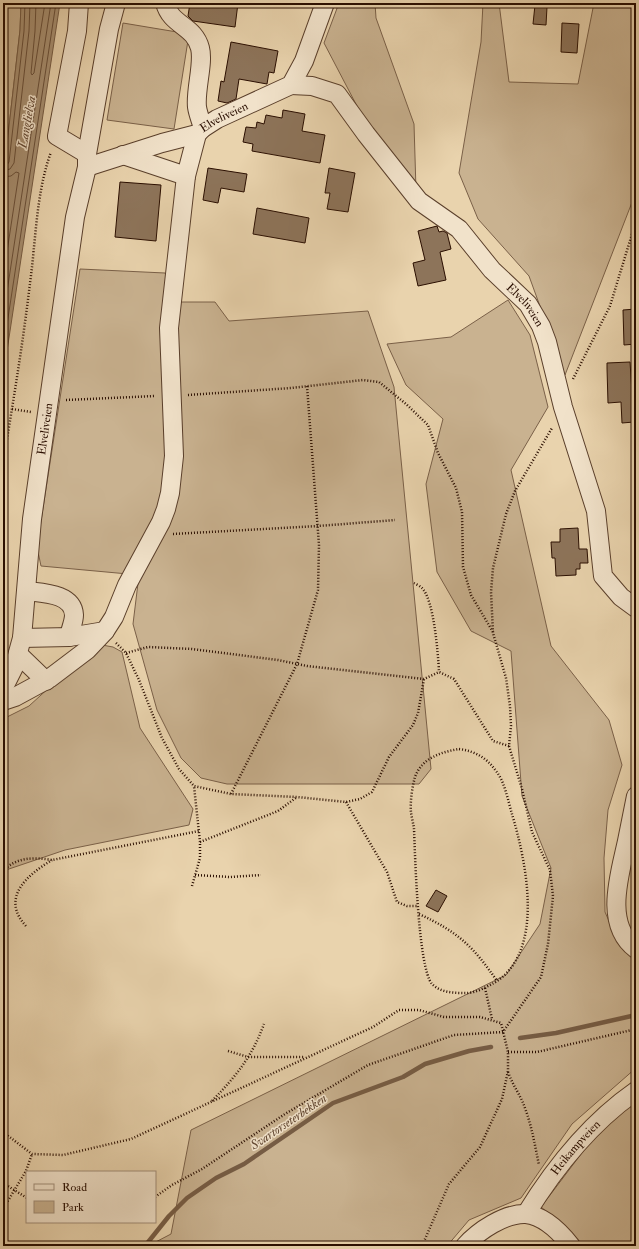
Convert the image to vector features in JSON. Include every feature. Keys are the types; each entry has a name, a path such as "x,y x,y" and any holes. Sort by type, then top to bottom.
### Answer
{"street":[{"path":"79,3 77,31 57,136 87,160 109,29 116,3"},
{"path":"3,701 15,697 46,681 87,650 105,631 114,617 130,578 154,535 166,509 172,477 174,426 169,328 186,176 200,131 197,107 200,49 195,35 177,23 167,12 165,3"},
{"path":"291,85 304,61 326,3"},
{"name":"Elveliveien","path":"3,689 8,682 20,646 27,591 32,519 75,217 87,160 123,155 200,131 218,119 291,85 312,86 337,94 366,134 420,201 459,229 492,270 528,304 541,326 547,342 563,407 596,511 603,576 622,597 636,608"},
{"path":"123,155 186,176"},
{"path":"27,591 60,597 71,605 74,616 69,637"},
{"path":"46,681 20,646 105,631"},
{"path":"636,796 616,895 619,920 622,930 626,938 636,949"},
{"name":"Heikampveien","path":"526,1214 544,1187 587,1131 604,1114 636,1091"},
{"path":"465,1246 473,1237 492,1224 526,1214 551,1225 562,1235 570,1246"}],"path":[{"path":"3,463 23,346 39,205 45,172 57,136"},
{"path":"503,1032 541,977 548,944 553,896 550,870 532,832 509,746 511,726 506,678 494,633 491,592 493,568 506,514 515,492 563,407 576,373 610,306 636,220"},
{"path":"49,401 173,395 307,386 363,380 379,382 406,404 428,425 438,453 458,494 462,512 463,567 471,595 494,633"},
{"path":"231,794 297,664 318,590 320,566 318,526 307,386"},
{"path":"154,535 318,526 395,520"},
{"path":"414,583 422,587 428,598 437,644 440,672"},
{"path":"105,631 126,653 139,680 170,755 194,786 200,842 200,858 192,886"},
{"path":"126,653 148,647 192,649 264,658 297,664 424,679 440,672"},
{"path":"440,672 454,679 493,741 509,746"},
{"path":"194,786 231,794 297,797 346,802 360,799 372,792 389,757 410,731 418,713 424,679"},
{"path":"459,749 479,754 497,772 507,799 522,850 528,896 523,947 517,962 497,981 485,988 468,993 447,992 432,983 426,967 419,914 414,827 411,812 412,790 416,776 425,763 445,751 459,749"},
{"path":"200,842 278,810 297,797"},
{"path":"346,802 387,872 397,902 407,906 418,906"},
{"path":"3,871 9,864 32,857 52,860 199,831"},
{"path":"26,926 17,918 14,910 16,890 35,871 52,860"},
{"path":"195,875 230,877 260,875"},
{"path":"419,914 441,924 463,940 479,955 497,981"},
{"path":"485,988 492,1019"},
{"path":"3,1132 32,1154 63,1155 131,1139 373,1027 399,1010 419,1010 444,1017 480,1017 492,1019 501,1023 508,1052 508,1071 502,1099 480,1147 449,1184 422,1246"},
{"path":"210,1103 238,1073 258,1041 264,1024"},
{"path":"508,1052 537,1052 636,1028"},
{"path":"156,1197 172,1185 202,1169 286,1114 368,1065 454,1035 503,1032"},
{"path":"228,1051 248,1057 307,1057"},
{"path":"508,1071 513,1087 524,1106 531,1125 544,1187"},
{"path":"3,1209 26,1171 32,1154"},
{"path":"3,1183 13,1191 26,1198"}],"green space":[{"path":"3,3 21,3 20,30 3,179"},
{"path":"339,3 375,3 376,18 414,124 416,190 369,129 324,43"},
{"path":"483,3 499,3 509,82 578,84 594,3 636,3 636,192 565,375 529,276 478,219 459,173 481,42"},
{"path":"123,23 189,34 174,129 107,120"},
{"path":"80,269 165,273 180,302 215,302 229,321 368,311 394,387 431,769 419,784 227,784 201,778 181,758 157,710 133,624 139,575 41,566 37,547"},
{"path":"508,300 530,335 548,407 511,470 551,646 609,720 622,765 608,810 604,858 605,912 619,944 636,957 636,1068 572,1124 521,1198 469,1220 447,1246 148,1246 171,1234 191,1130 506,975 540,924 551,868 522,796 511,651 471,631 437,572 426,484 443,419 406,385 387,344 451,337"},
{"path":"102,645 113,647 122,652 140,728 193,809 189,825 65,850 3,871 3,719 29,706 87,653"},
{"path":"636,1098 636,1246 575,1246 562,1224 541,1207 606,1121"}],"water":[{"name":"Langlielva","path":"21,3 60,3 3,377 3,179 20,30"}],"building":[{"path":"190,3 238,3 235,27 193,21 188,16"},
{"path":"535,5 547,7 546,25 533,24"},
{"path":"562,23 579,24 577,53 561,52"},
{"path":"231,42 278,51 274,73 269,72 267,84 239,79 236,99 227,103 218,101 221,81 224,82"},
{"path":"283,110 305,114 302,131 325,135 320,163 252,151 253,144 243,142 246,127 256,128 257,122 264,124 266,115 282,118"},
{"path":"208,168 247,174 244,192 221,188 218,203 203,200"},
{"path":"329,168 355,173 348,212 327,209 330,193 325,193"},
{"path":"120,182 161,185 156,241 115,237"},
{"path":"257,208 309,218 305,243 253,234"},
{"path":"437,226 439,232 443,231 447,233 451,249 440,252 446,280 418,286 413,263 425,260 418,231"},
{"path":"636,309 636,344 624,345 623,310"},
{"path":"630,362 634,422 622,423 621,402 608,403 607,363"},
{"path":"578,528 579,549 587,549 588,563 580,563 580,569 576,569 576,575 556,576 555,558 552,558 551,542 560,542 560,529"},
{"path":"436,890 447,896 438,912 426,906"}],"waterway":[{"name":"Svartorseterbekken","path":"520,1038 556,1033 636,1015"},
{"name":"Svartorseterbekken","path":"145,1246 169,1216 187,1198 216,1178 244,1164 333,1103 403,1077 425,1064 469,1051 491,1047"}]}
